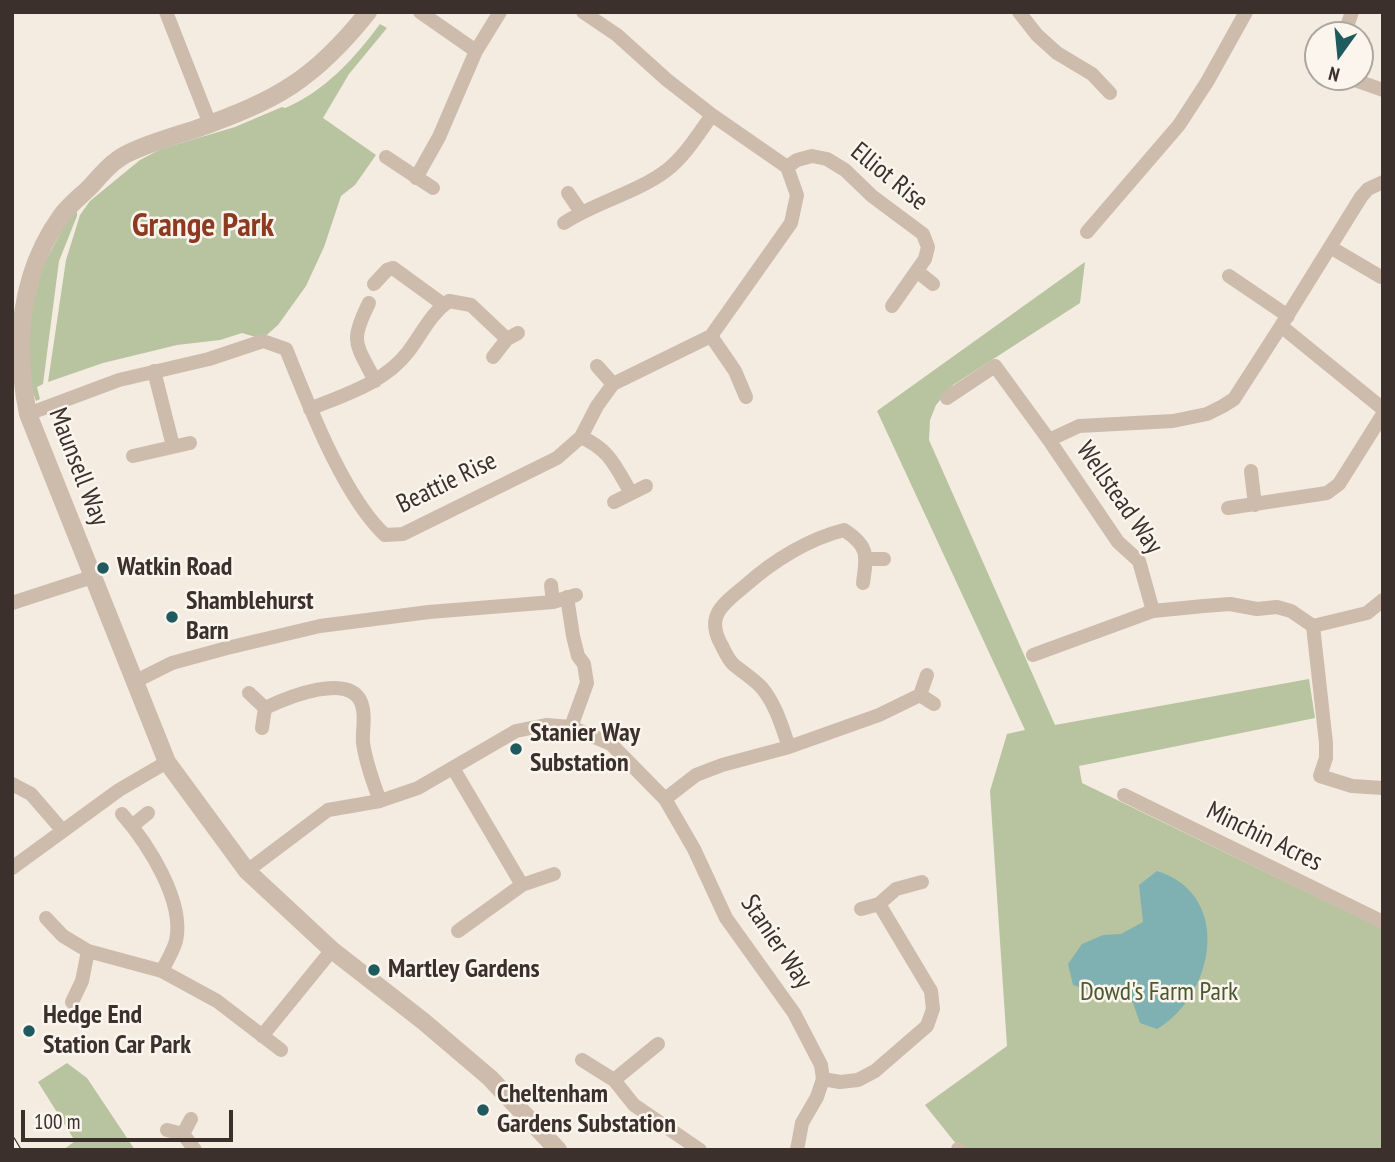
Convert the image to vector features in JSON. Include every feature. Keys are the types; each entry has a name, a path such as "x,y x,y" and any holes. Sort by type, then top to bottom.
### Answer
{"street":[{"path":"166,12 210,124"},
{"name":"Maunsell Way","path":"368,12 340,47 296,85 243,112 118,158 63,214 50,232 31,273 22,316 19,357 28,414 167,762 247,871 332,950 423,1021 490,1078 558,1150"},
{"path":"420,12 475,51"},
{"path":"416,178 439,137 475,51 500,12"},
{"path":"583,12 617,36 712,115 788,167 797,195 791,223 711,336 739,368 746,397"},
{"path":"1019,12 1037,35 1057,53 1093,74 1110,93"},
{"path":"1087,232 1179,125 1207,82 1246,12"},
{"path":"564,223 668,170 712,115"},
{"name":"Elliot Rise","path":"788,167 797,160 812,156 827,159 845,170 872,196 922,234 928,247 925,259 892,306"},
{"path":"386,157 433,188"},
{"name":"Wellstead Way","path":"1153,611 1139,561 1118,542 1049,440 1079,426 1173,421 1208,414 1223,407 1234,398 1361,197 1368,189 1383,182"},
{"path":"568,193 581,212"},
{"path":"1330,247 1381,277"},
{"path":"374,284 387,270 393,268 444,305"},
{"path":"918,272 933,284"},
{"path":"1228,508 1327,493 1339,484 1383,411 1284,321 1229,276"},
{"path":"310,409 375,381 392,369 408,352 436,311 449,301 471,305 512,336 493,357"},
{"path":"369,303 355,337 375,381"},
{"name":"Beattie Rise","path":"28,414 119,380 209,359 263,341 286,349 310,409 340,469 372,523 386,535 403,534 557,457 580,437 613,384 711,336"},
{"path":"597,366 613,384"},
{"path":"947,398 995,366 1049,440"},
{"path":"154,371 173,446"},
{"path":"580,437 598,445 611,460 631,493"},
{"path":"133,456 190,443"},
{"path":"1251,471 1255,505"},
{"path":"614,502 646,486"},
{"path":"789,747 778,715 762,689 731,662 716,635 713,625 716,615 769,565 830,534 844,530 859,539 866,559 863,583"},
{"path":"866,559 884,559"},
{"path":"12,603 92,577"},
{"path":"551,585 565,598 587,683 572,727"},
{"path":"134,682 172,663 320,626 565,598"},
{"path":"1313,626 1367,613 1383,600"},
{"path":"1033,655 1153,611 1230,604 1258,610 1277,607 1292,611 1313,626 1326,750 1320,776 1352,786 1383,788"},
{"path":"665,799 696,775 789,747 879,715 920,695 927,675"},
{"path":"265,708 290,696 339,687 351,690 362,704 363,744 380,801"},
{"path":"249,693 265,708"},
{"path":"920,695 934,704"},
{"path":"262,728 265,708"},
{"name":"Stanier Way","path":"247,871 328,810 380,801 418,788 516,731 546,725 572,727 611,744 665,799 694,849 726,918 794,1013 821,1065 823,1079"},
{"path":"12,868 119,790 167,762"},
{"path":"453,768 522,885"},
{"path":"12,784 31,793 63,831"},
{"name":"Minchin Acres","path":"1124,795 1383,922"},
{"path":"132,826 148,813"},
{"path":"122,814 172,892 177,914 176,941 162,971"},
{"path":"458,931 522,885 554,874"},
{"path":"861,909 878,904 896,889 922,882"},
{"path":"797,1150 802,1123 817,1097 823,1079 840,1082 858,1080 874,1071 928,1026 933,1009 931,991 878,904"},
{"path":"46,918 63,936 89,951 162,971 218,1001 281,1050"},
{"path":"262,1036 332,950"},
{"path":"72,1002 82,981 89,951"},
{"path":"614,1080 658,1044"},
{"path":"582,1060 614,1080 634,1105 700,1150"},
{"path":"183,1134 191,1119"},
{"path":"167,1130 183,1134 195,1150"}],"green space":[{"path":"380,24 387,28 349,74 323,118 376,155 355,185 341,196 324,247 306,286 278,325 262,339 242,333 220,340 177,345 103,363 48,382 66,260 80,215 90,201 140,160 161,149 235,127 300,101 338,73"},
{"path":"77,209 77,216 59,261 43,384 37,387 40,399 36,401 29,382 29,319 42,268 65,224"},
{"name":"Dowd's Farm Park","path":"1085,262 1080,303 953,385 936,405 930,420 929,440 1055,725 1309,679 1315,718 1079,766 1082,783 1383,929 1383,1150 961,1150 925,1105 1007,1046 990,791 1007,734 1025,730 877,411"},
{"path":"67,1063 87,1078 135,1150 63,1150 75,1141 38,1082"}],"water":[{"path":"1157,871 1181,883 1198,901 1206,923 1207,947 1202,971 1192,994 1177,1014 1157,1029 1140,1023 1133,1003 1118,986 1104,986 1095,992 1073,985 1068,964 1082,944 1103,935 1121,934 1143,922 1139,885"}],"railway":[{"path":"12,1140 18,1150"}],"place":[{"name":"Watkin Road","path":"103,568"},
{"name":"Shamblehurst Barn","path":"172,617"},
{"name":"Stanier Way Substation","path":"516,749"},
{"name":"Martley Gardens","path":"374,970"},
{"name":"Hedge End Station Car Park","path":"29,1031"},
{"name":"Cheltenham Gardens Substation","path":"483,1110"}],"district":[{"name":"Grange Park","path":"203,227"}]}
